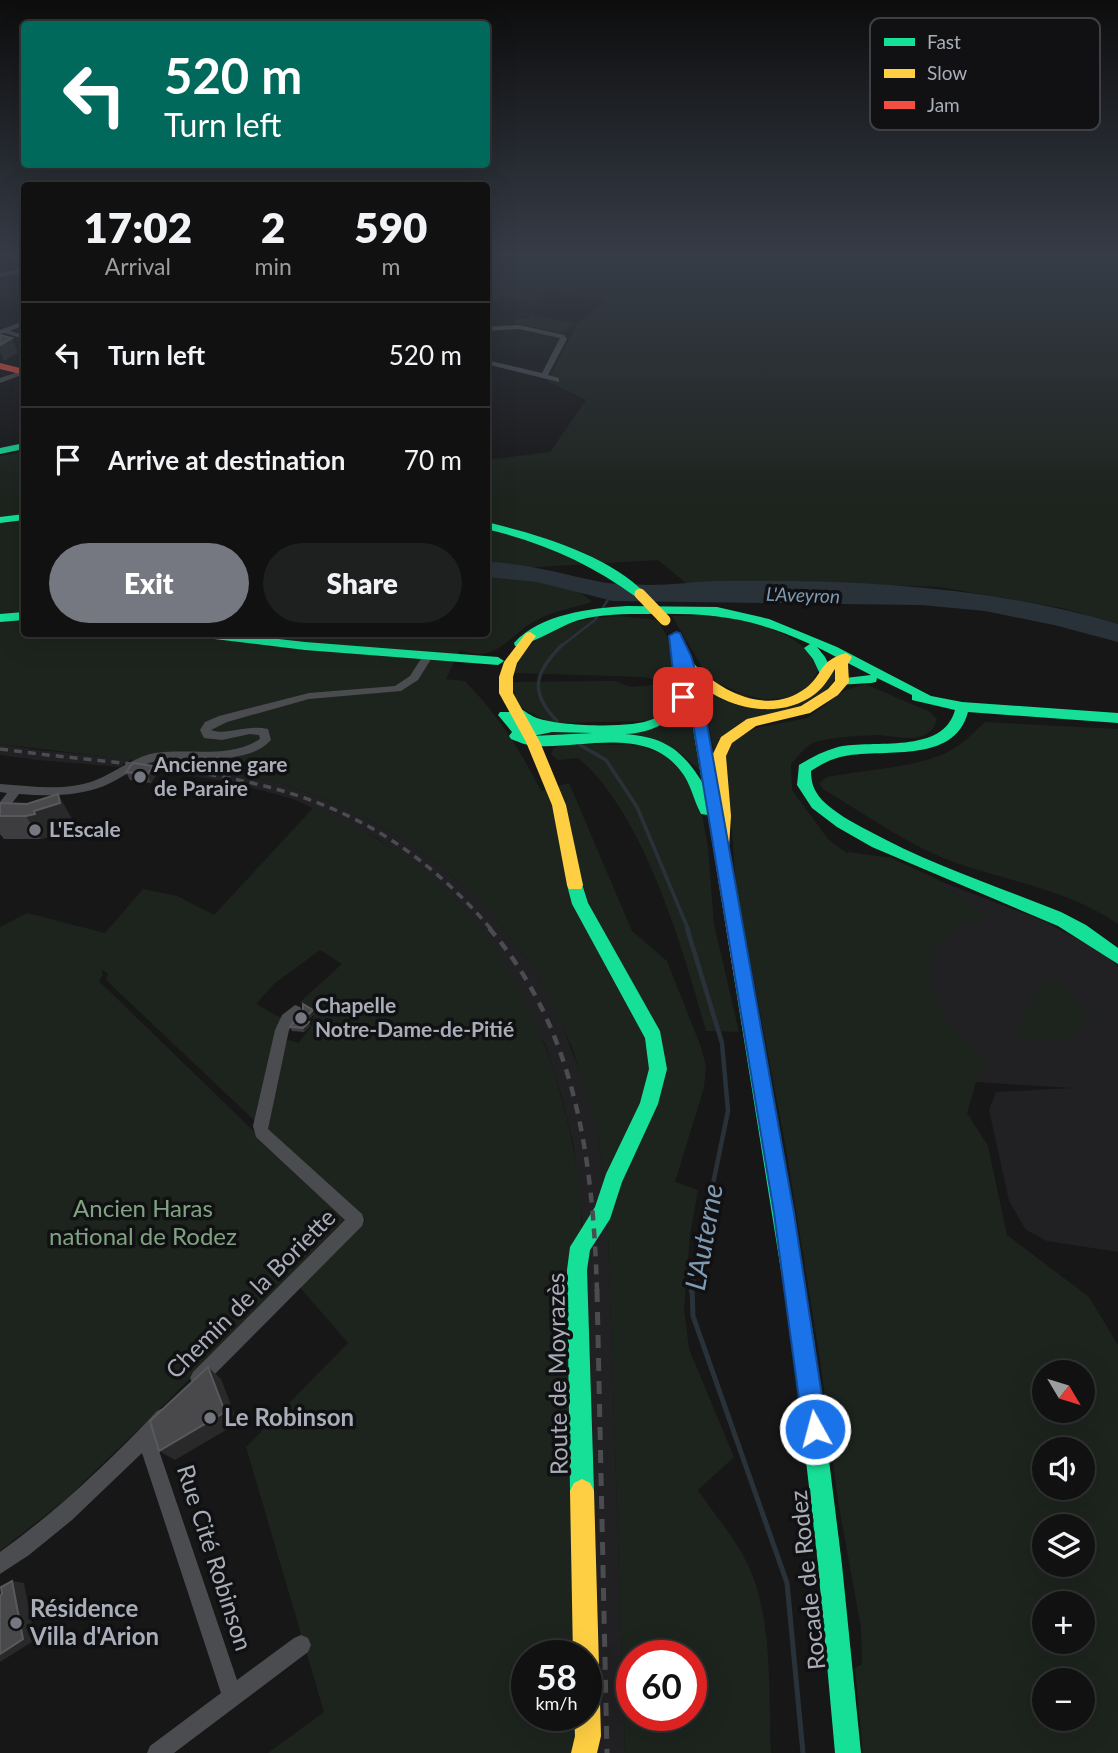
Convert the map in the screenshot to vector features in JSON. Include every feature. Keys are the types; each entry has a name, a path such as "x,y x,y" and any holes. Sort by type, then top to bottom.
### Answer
{"main road":[{"path":"0,366 21,371"},
{"path":"0,451 21,447"},
{"path":"0,522 21,519"},
{"name":"Rocade de Rodez","path":"490,529 566,549 592,561 626,583 665,620 676,636 689,667 803,1339 830,1564 848,1753"},
{"path":"230,637 445,658 500,670 511,662 530,636 560,618 620,610 714,611 771,624 837,663 936,702 962,707 1118,718"},
{"path":"0,618 21,616"},
{"path":"771,624 810,648 819,657 936,702 946,719 943,733 933,742"},
{"path":"510,714 559,727 636,727 653,723 671,713 683,697 676,636"},
{"path":"689,667 717,692 754,704 775,704 806,697 837,663"},
{"path":"837,663 842,682"},
{"name":"Route de Moyrazès","path":"500,670 510,714 524,736 533,765 549,784 566,833 568,861 580,904 654,1037 658,1069 649,1104 613,1181 603,1212 580,1247 577,1270 587,1619 587,1736 584,1753"},
{"path":"721,847 724,816 719,756 726,740 752,722 805,710 833,692 842,682 872,679"},
{"path":"962,707 959,722 948,736 933,742 898,748 842,749 822,753 807,766 803,775 805,786 813,799 833,814 897,853 933,870 985,887 1080,930 1118,957"},
{"path":"524,736 559,727"},
{"path":"524,736 626,738 661,746 688,763 702,787 724,922 736,932"},
{"path":"985,887 1028,896 1054,905 1118,942"}],"street":[{"path":"544,376 564,339 561,336"},
{"path":"490,363 556,380"},
{"path":"0,381 21,373"},
{"path":"0,788 75,790 100,783 154,757 198,758 254,748 266,740 264,732 253,730 216,737 208,735 205,730 209,725 223,719 309,696 397,689 414,678 428,656"},
{"path":"0,811 15,790"},
{"name":"Chemin de la Boriette","path":"191,1386 356,1220 261,1132 260,1126 283,1025 295,1011"},
{"name":"Chemin de la Boriette","path":"0,1564 59,1518 173,1406"},
{"name":"Rue Cité Robinson","path":"145,1436 232,1696"},
{"name":"Rue Cité Robinson","path":"157,1753 301,1645"}],"shaded area":[{"path":"0,744 132,759 120,767 38,760 0,755"},
{"path":"151,761 233,772 280,783 348,808 399,837 447,871 488,909 539,977 557,1013 587,1090 599,1138 608,1233 621,1640 616,1640 616,1731 624,1731 625,1753 595,1753 595,1731 602,1731 602,1640 593,1640 586,1255 574,1148 562,1097 545,1044 483,931 460,903 409,860 377,838 293,799 231,782 138,768"},
{"path":"848,852 891,858 934,879 1044,921 1105,954 1118,967 1118,1252 1047,1241 1026,1230 1009,1201 989,1110 996,1092 1072,1088 976,1082"}],"green space":[{"path":"571,336 1118,336 1118,624 1062,608 939,587 807,582 686,583 658,560 490,570 490,460 550,452 586,400 547,381"},
{"path":"21,452 21,637 490,637 490,577 558,585 572,589 592,602 542,618 493,651 473,654 460,650 446,679 465,681 487,706 516,746 541,791 569,783 632,931 667,961 701,1047 706,1066 704,1088 675,1182 698,1190 690,1235 684,1309 689,1349 734,1457 698,1490 736,1543 755,1583 768,1655 771,1753 625,1753 624,1731 707,1731 707,1640 621,1640 608,1233 599,1138 573,1050 539,977 488,909 447,871 399,837 348,808 280,783 233,772 0,744 0,456"},
{"path":"703,615 768,627 805,648 819,668 809,689 787,698 756,700 709,679 672,616"},
{"path":"619,616 658,620 671,644 678,696 650,721 551,723 518,706 511,682 615,681 630,687 662,684 662,681 643,677 514,673 521,657 531,645 556,628 586,620"},
{"path":"833,667 837,677 817,701 761,717 715,756 700,683 785,705"},
{"path":"865,684 930,712 937,719 927,734 919,737 875,735 815,742 805,748 791,764 792,790 828,839 848,854 891,858 939,880 940,885 969,901 990,920 961,926 940,942 933,954 930,982 934,997 950,1024 988,1059 976,1082 967,1113 988,1146 1007,1235 1089,1297 1118,1345 1118,1753 863,1753 855,1668 862,1664 861,1628 838,1501 821,1366 786,1149 736,886 726,754 735,739 756,728 807,718 844,691"},
{"path":"688,699 700,770 676,750 534,735 534,732 638,730"},
{"path":"985,722 1118,729 1118,924 1059,894 954,862 920,847 823,789 819,783 827,777 933,758 957,747"},
{"path":"563,744 637,745 677,759 699,799 708,847 714,924 739,1032 706,1031 673,923 641,847 622,812 601,782 578,758 558,760 551,754 554,748"},
{"name":"Ancien Haras national de Rodez","path":"314,807 392,848 445,888 486,935 527,1004 543,1041 567,1119 581,1197 587,1640 511,1640 511,1731 588,1731 588,1753 268,1753 324,1712 246,1447 348,1343 298,1285 366,1220 268,1132 266,1127 286,1044 288,1040 299,1043 312,1025 314,1014 300,1002 342,964 320,950 274,984 256,1004 281,1018 257,1123 106,980 108,974 101,969 103,975 99,981 339,1214 348,1214 342,1227 338,1226 168,1401 67,1498 0,1551 0,927 27,913 105,933 143,889 177,896 214,915"},
{"path":"1056,981 1082,1009 1096,1018 1095,1022 1086,1016 1075,1031 1062,1039 1027,1038 1025,1046 1014,1040 1039,984"}],"water":[{"name":"L'Aveyron","path":"490,562 619,584 815,581 968,593 1069,611 1118,624 1118,642 985,611 921,605 613,601 537,582 490,577"}],"building":[{"path":"0,336 12,338 0,345"},
{"path":"133,763 153,766 147,775 126,772"},
{"path":"58,794 60,803 34,811 35,814 0,816 0,803 27,804"},
{"name":"Chapelle Notre-Dame-de-Pitié","path":"303,1004 313,1010 304,1019 309,1022 303,1028 290,1027 303,1009"},
{"path":"208,1367 225,1412 159,1451 150,1421"},
{"path":"12,1581 23,1639 0,1654 1,1587"}],"waterway":[{"name":"L'Auterne","path":"561,646 595,620 609,598"},
{"name":"L'Auterne","path":"557,721 542,701 538,683 545,665 561,646"},
{"name":"L'Auterne","path":"580,745 606,760 637,807 688,929"},
{"name":"L'Auterne","path":"687,928 722,1043 728,1111 691,1291"},
{"name":"L'Auterne","path":"692,1289 693,1316 787,1583 803,1753"}],"railway":[{"path":"0,749 205,774 266,786 325,806 382,834 437,874 491,929"},
{"path":"489,928 519,968 542,1010 561,1054 584,1146 591,1194 597,1291"},
{"path":"597,1289 607,1753"}],"traffic: fast":[{"path":"0,451 21,447"},
{"path":"0,520 21,517"},
{"path":"490,526 528,536 567,551 605,570 640,594"},
{"path":"520,643 565,620 595,613 627,610 705,610 729,613 765,622 811,639 928,700"},
{"path":"0,618 21,616"},
{"path":"516,736 552,727 616,730 658,722 672,712 683,697 675,636"},
{"path":"231,637 305,646 498,661"},
{"path":"810,648 819,657 825,671"},
{"path":"691,675 721,847"},
{"path":"842,682 871,679"},
{"path":"917,697 962,707 1118,718"},
{"path":"962,707 955,727 939,740 922,745 839,752 820,758 804,769 804,785 817,804 843,823 877,842 1063,921 1118,957"},
{"path":"516,712 532,722 549,726"},
{"path":"505,715 524,737 531,741 617,738 656,744 685,766 697,785 706,810"},
{"path":"575,885 580,904 654,1037 658,1069 649,1104 613,1181 603,1212 580,1247 577,1270 582,1491"},
{"path":"743,977 803,1339 830,1565 848,1753"}],"traffic: slow":[{"path":"640,594 665,620"},
{"path":"530,636 511,662 506,677 506,693 533,742 559,805 575,885"},
{"path":"743,977 721,847 724,816 719,756 726,740 752,722 805,710 833,692 842,682 841,664 846,657"},
{"path":"689,667 707,684 726,696 770,705 784,703 810,691 822,679 828,667 846,657"},
{"path":"582,1491 588,1736 584,1753"}],"traffic: jam":[{"path":"0,366 21,371"}],"place":[{"name":"Ancienne gare de Paraire","path":"140,777"},
{"name":"L'Escale","path":"35,830"},
{"name":"Chapelle Notre-Dame-de-Pitié","path":"301,1018"},
{"name":"Le Robinson","path":"210,1418"},
{"name":"Résidence Villa d'Arion","path":"16,1623"}],"route":[{"path":"683,697 676,636 689,667 693,685 784,1213 815,1429"}]}
